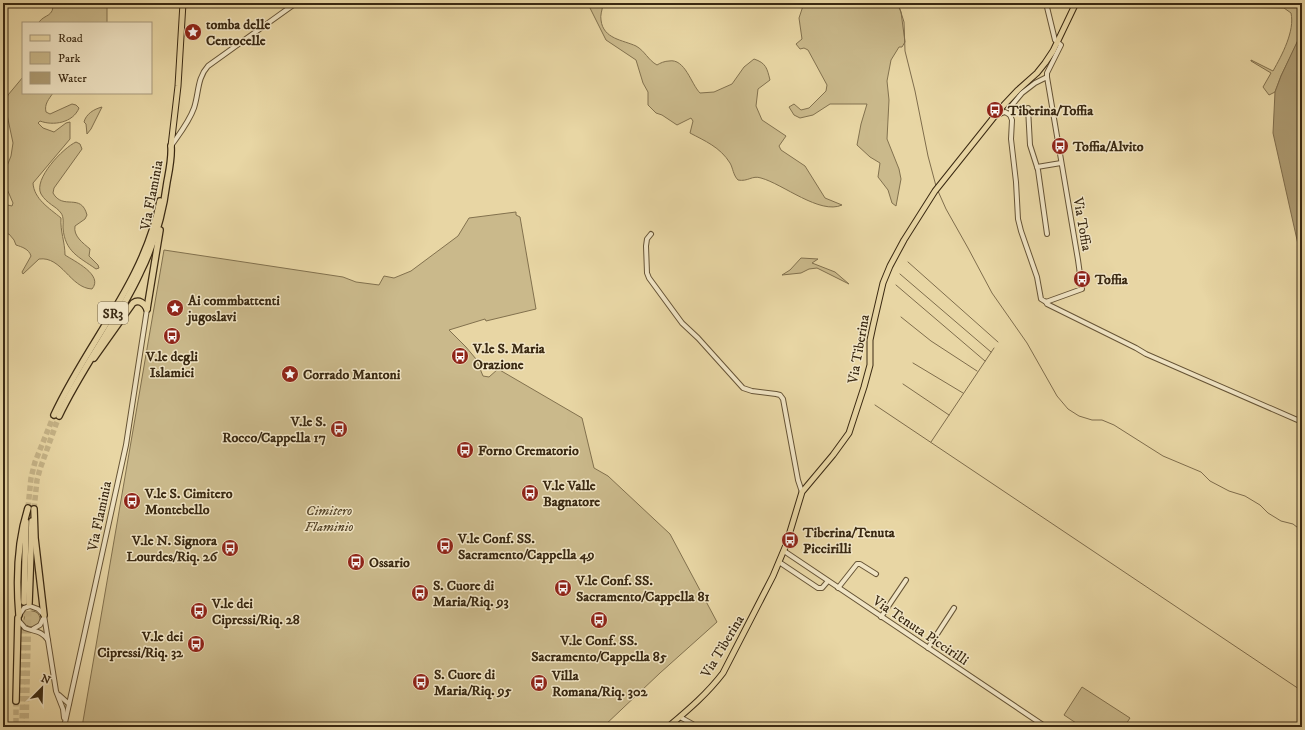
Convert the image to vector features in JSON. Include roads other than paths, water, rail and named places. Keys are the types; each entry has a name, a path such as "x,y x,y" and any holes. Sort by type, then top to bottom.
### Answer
{"highway":[{"name":"Via Flaminia","path":"171,146 162,212 151,247 140,273 127,299 56,416 79,367 128,288 143,255 155,224 171,146"},
{"path":"147,309 162,212"},
{"path":"83,370 91,363 133,303 140,301 147,309"},
{"path":"27,602 31,508"},
{"path":"31,508 44,615"},
{"path":"16,701 19,616 19,547 21,529 31,508"}],"main road":[{"name":"Via Flaminia","path":"171,146 178,86 183,3"},
{"name":"Via Tiberina","path":"668,727 702,698 723,673 774,576 784,551 802,492 848,433 870,365 870,340 883,283 904,240 935,191 995,115 1018,90 1037,73 1053,51 1076,3"}],"street":[{"path":"171,146 190,116 195,102 199,81 208,66 296,3"},
{"path":"1046,3 1056,40 1061,44 1061,46 1047,73 1047,77 1035,83 1022,94 1012,105 1010,115 1018,219 1037,277 1041,299 1047,304 1146,354 1302,422"},
{"name":"Via Toffia","path":"1046,302 1082,289 1047,77"},
{"path":"1002,107 1005,112 1010,115"},
{"path":"1028,108 1030,145 1037,167 1047,234"},
{"path":"995,115 1005,112"},
{"path":"1037,167 1062,163"},
{"path":"651,234 647,239 646,246 648,275 678,317 743,388 752,392 780,395 783,399 798,480 802,492"},
{"name":"Via Flaminia","path":"64,725 126,445 147,309"},
{"name":"Via Tenuta Piccirilli","path":"784,551 1046,727"},
{"path":"779,562 818,588 822,588 828,581"},
{"path":"838,588 857,564 860,564 876,574"},
{"path":"881,617 906,580"},
{"path":"48,640 42,633 22,626 19,616 24,608 30,606 38,609 44,615 55,680 56,691 64,713 64,725"},
{"path":"928,648 954,608"},
{"path":"31,630 40,625 44,615"},
{"path":"60,699 68,694 72,687"},
{"path":"60,699 69,706"},
{"path":"680,717 698,727"}],"water":[{"path":"1302,5 1302,262 1273,133 1275,92 1298,40"}],"waterway":[{"path":"898,3 904,22 905,51 936,186"},
{"path":"1235,3 1293,3 1302,6"},
{"path":"938,191 946,209 992,293 1027,343 1057,396 1068,409 1079,416 1092,420 1102,420 1114,425 1163,456 1201,472 1210,481 1229,491 1245,496 1281,521 1293,524 1302,531"},
{"path":"908,262 998,342"},
{"path":"900,274 991,352"},
{"path":"896,285 985,361"},
{"path":"901,317 931,341 977,371"},
{"path":"931,442 994,348"},
{"path":"913,363 963,393"},
{"path":"903,384 949,415"},
{"path":"875,405 1302,691"}],"tunnel":[{"path":"28,508 31,478 35,462 54,415"},
{"path":"34,509 37,480 59,416"},
{"path":"22,727 24,602"},
{"path":"26,727 29,603"},
{"path":"16,701 16,727"}],"place":[{"name":"tomba delle Centocelle","path":"193,32"},
{"name":"Tiberina/Toffia","path":"995,110"},
{"name":"Toffia/Alvito","path":"1060,146"},
{"name":"Toffia","path":"1082,279"},
{"name":"Ai commbattenti jugoslavi","path":"175,308"},
{"name":"V.le degli Islamici","path":"172,336"},
{"name":"V.le S. Maria Orazione","path":"460,356"},
{"name":"Corrado Mantoni","path":"290,374"},
{"name":"V.le S. Rocco/Cappella 17","path":"339,429"},
{"name":"Forno Crematorio","path":"465,450"},
{"name":"V.le Valle Bagnatore","path":"530,493"},
{"name":"V.le S. Cimitero Montebello","path":"132,501"},
{"name":"Tiberina/Tenuta Piccirilli","path":"790,540"},
{"name":"V.le Conf. SS. Sacramento/Cappella 49","path":"445,546"},
{"name":"V.le N. Signora Lourdes/Riq. 26","path":"230,548"},
{"name":"Ossario","path":"356,562"},
{"name":"V.le Conf. SS. Sacramento/Cappella 81","path":"563,588"},
{"name":"S. Cuore di Maria/Riq. 93","path":"420,593"},
{"name":"V.le dei Cipressi/Riq. 28","path":"199,611"},
{"name":"V.le Conf. SS. Sacramento/Cappella 85","path":"599,620"},
{"name":"V.le dei Cipressi/Riq. 32","path":"196,644"},
{"name":"S. Cuore di Maria/Riq. 95","path":"421,682"},
{"name":"Villa Romana/Riq. 302","path":"539,683"}],"park label":[{"name":"Cimitero Flaminio","path":"329,518"}]}
